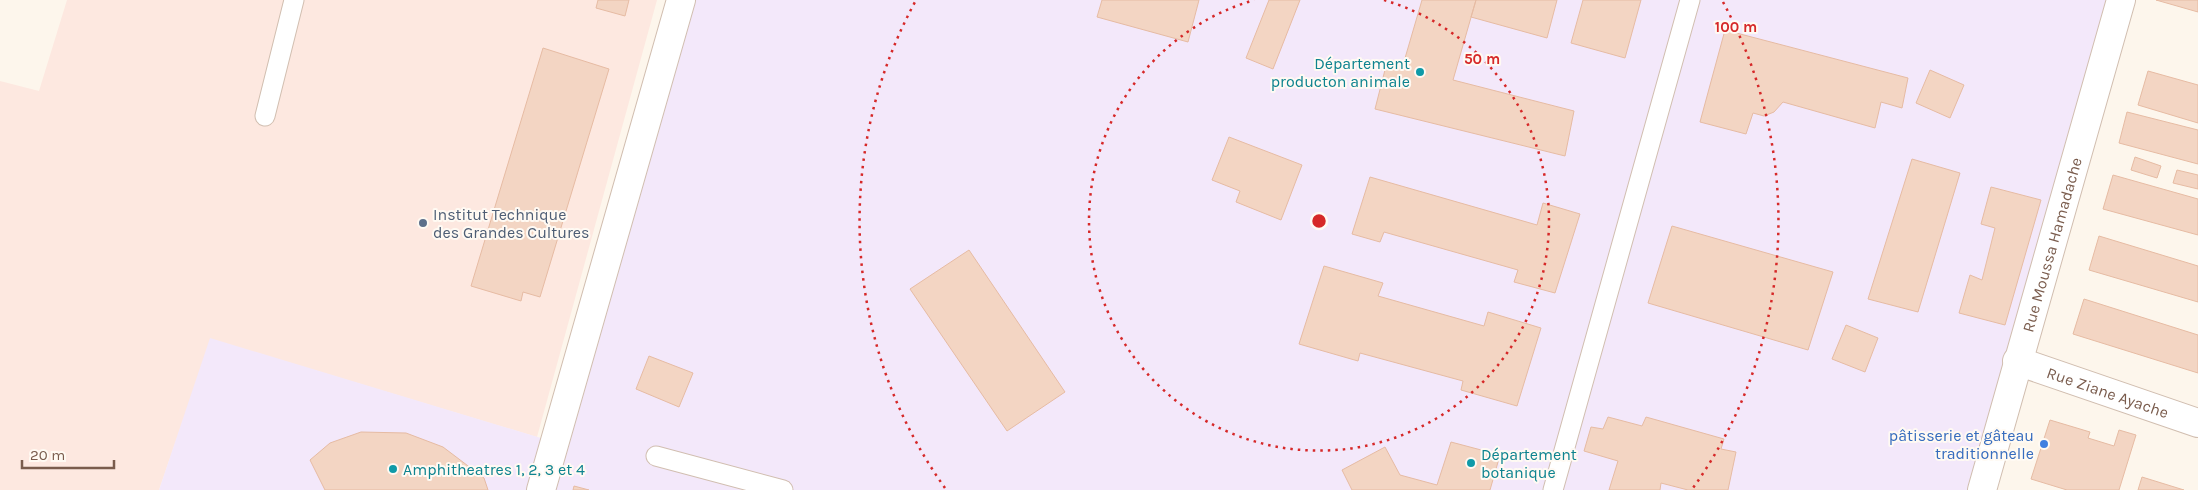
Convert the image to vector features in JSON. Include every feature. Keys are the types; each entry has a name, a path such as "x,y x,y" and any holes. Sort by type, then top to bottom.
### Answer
{"street":[{"path":"541,490 681,0"},
{"name":"Rue Moussa Hamadache","path":"1982,490 2017,361 2122,0"},
{"name":"Rue Ziane Ayache","path":"2017,361 2198,423"}],"lane":[{"path":"265,116 294,0"},
{"path":"1553,490 1690,0"},
{"path":"656,456 783,490"}],"shaded area":[{"name":"Institut Technique des Grandes Cultures","path":"67,0 657,0 537,437 211,339 159,490 0,490 0,81 39,91"},
{"path":"694,0 2115,0 1975,490 159,490 210,338 564,445"}],"building":[{"path":"598,0 629,0 625,16 596,8"},
{"path":"1102,0 1199,0 1188,42 1097,17"},
{"path":"1269,0 1300,0 1273,69 1246,58"},
{"name":"Département producton animale","path":"1422,0 1476,0 1453,80 1574,111 1565,156 1375,109 1387,62 1403,65"},
{"path":"1476,0 1557,0 1547,38 1471,17"},
{"path":"1583,0 1641,0 1625,58 1571,43"},
{"path":"2156,0 2198,0 2198,12"},
{"path":"1725,30 1908,78 1902,108 1881,102 1875,128 1783,102 1774,112 1764,116 1753,113 1746,134 1700,122"},
{"path":"543,48 609,69 540,297 523,292 521,301 471,286"},
{"path":"1930,70 1964,85 1950,118 1916,103"},
{"path":"2148,71 2198,85 2198,123 2138,105"},
{"path":"2127,112 2198,130 2198,164 2119,143"},
{"path":"1229,137 1302,165 1281,220 1236,202 1240,191 1212,180"},
{"path":"2135,157 2161,166 2157,178 2131,170"},
{"path":"1912,159 1960,173 1918,312 1868,299"},
{"path":"2177,170 2198,175 2198,189 2173,183"},
{"path":"2113,175 2198,199 2198,235 2103,209"},
{"path":"1370,177 1537,225 1543,203 1580,214 1555,293 1514,282 1518,270 1384,232 1380,242 1352,234"},
{"path":"1991,187 2041,200 2005,325 1959,313 1970,275 1982,280 1995,228 1981,224"},
{"path":"1672,226 1833,272 1808,350 1648,303"},
{"path":"2099,236 2198,266 2198,302 2089,270"},
{"path":"969,250 1065,392 1007,431 910,289"},
{"path":"1324,266 1383,283 1378,296 1484,326 1488,312 1541,328 1517,406 1461,390 1463,381 1360,353 1358,361 1299,344"},
{"path":"2084,299 2198,335 2198,373 2073,334"},
{"path":"1846,325 1878,338 1865,372 1832,359"},
{"path":"649,356 693,373 679,407 636,389"},
{"path":"1608,417 1642,426 1646,417 1724,439 1721,449 1736,452 1728,490 1688,490 1661,483 1660,490 1609,490 1618,461 1584,451 1591,427 1603,429"},
{"path":"2050,420 2090,432 2088,438 2114,446 2119,430 2136,435 2119,490 2067,490 2031,479"},
{"name":"Amphitheatres 1, 2, 3 et 4","path":"361,432 406,433 443,447 484,478 488,490 325,490 310,460 330,443"},
{"name":"Département botanique","path":"1451,442 1500,455 1490,490 1352,490 1342,470 1385,447 1400,475 1437,485"},
{"path":"2142,477 2184,490 2138,490"},
{"path":"574,486 589,490 573,490"}],"place":[{"name":"Département producton animale","path":"1420,72"},
{"name":"Institut Technique des Grandes Cultures","path":"423,223"},
{"name":"pâtisserie et gâteau traditionnelle","path":"2044,444"},
{"name":"Département botanique","path":"1471,463"},
{"name":"Amphitheatres 1, 2, 3 et 4","path":"393,469"}]}
